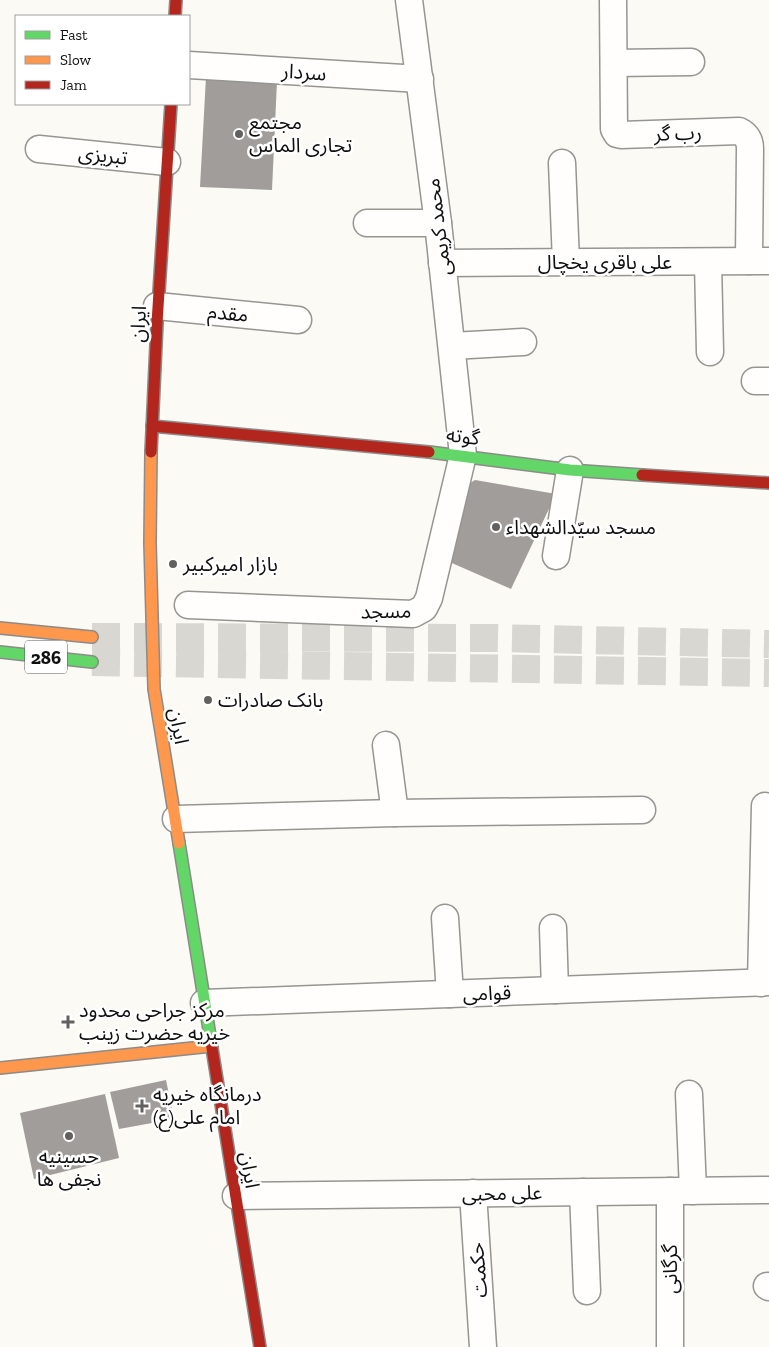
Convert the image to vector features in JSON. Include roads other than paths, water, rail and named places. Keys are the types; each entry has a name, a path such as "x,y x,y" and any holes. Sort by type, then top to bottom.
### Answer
{"main road":[{"path":"176,0 176,15"},
{"name":"ایران","path":"171,105 157,306 152,426 150,616 153,680 260,1347"},
{"name":"گوته","path":"152,426 463,455 570,470 769,483"},
{"name":"286","path":"0,628 92,637"},
{"name":"286","path":"0,652 92,662"},
{"path":"0,1068 178,1048 212,1046"}],"street":[{"name":"محمد کریمی","path":"409,0 438,223 463,455"},
{"name":"رب گر","path":"613,0 614,129 617,134 739,131 750,141 759,261"},
{"path":"614,63 691,62"},
{"name":"سردار","path":"190,64 420,79"},
{"name":"تبریزی","path":"39,149 167,162"},
{"path":"562,163 566,262"},
{"path":"367,223 438,223"},
{"name":"علی باقری یخچال","path":"442,262 759,261"},
{"path":"708,262 710,352"},
{"name":"مقدم","path":"157,306 298,320"},
{"path":"452,346 524,342"},
{"name":"مسجد","path":"188,605 413,614 424,608 429,598 463,455"},
{"path":"556,556 570,470"},
{"path":"386,745 395,813"},
{"path":"765,806 765,983"},
{"path":"176,819 395,813 642,810"},
{"path":"445,918 450,994"},
{"path":"553,928 555,990"},
{"name":"قوامی","path":"204,1003 765,983"},
{"name":"گرگانی","path":"670,1347 689,1094"},
{"name":"علی محبی","path":"236,1196 769,1190"},
{"path":"583,1192 587,1291"},
{"name":"حکمت","path":"473,1194 483,1347"}],"tunnel":[{"path":"92,637 495,638 769,644"},
{"path":"92,662 769,673"}],"place":[{"name":"مجتمع تجاری الماس","path":"239,134"},
{"name":"مسجد سیّدالشهداء","path":"496,527"},
{"name":"بازار امیرکبیر","path":"173,564"},
{"name":"بانک صادرات","path":"208,700"},
{"name":"مرکز جراحی محدود خیریه حضرت زینب","path":"68,1022"},
{"name":"درمانگاه خیریه امام علی(ع)","path":"142,1106"},
{"name":"حسینیه نجفی ها","path":"69,1136"}]}
